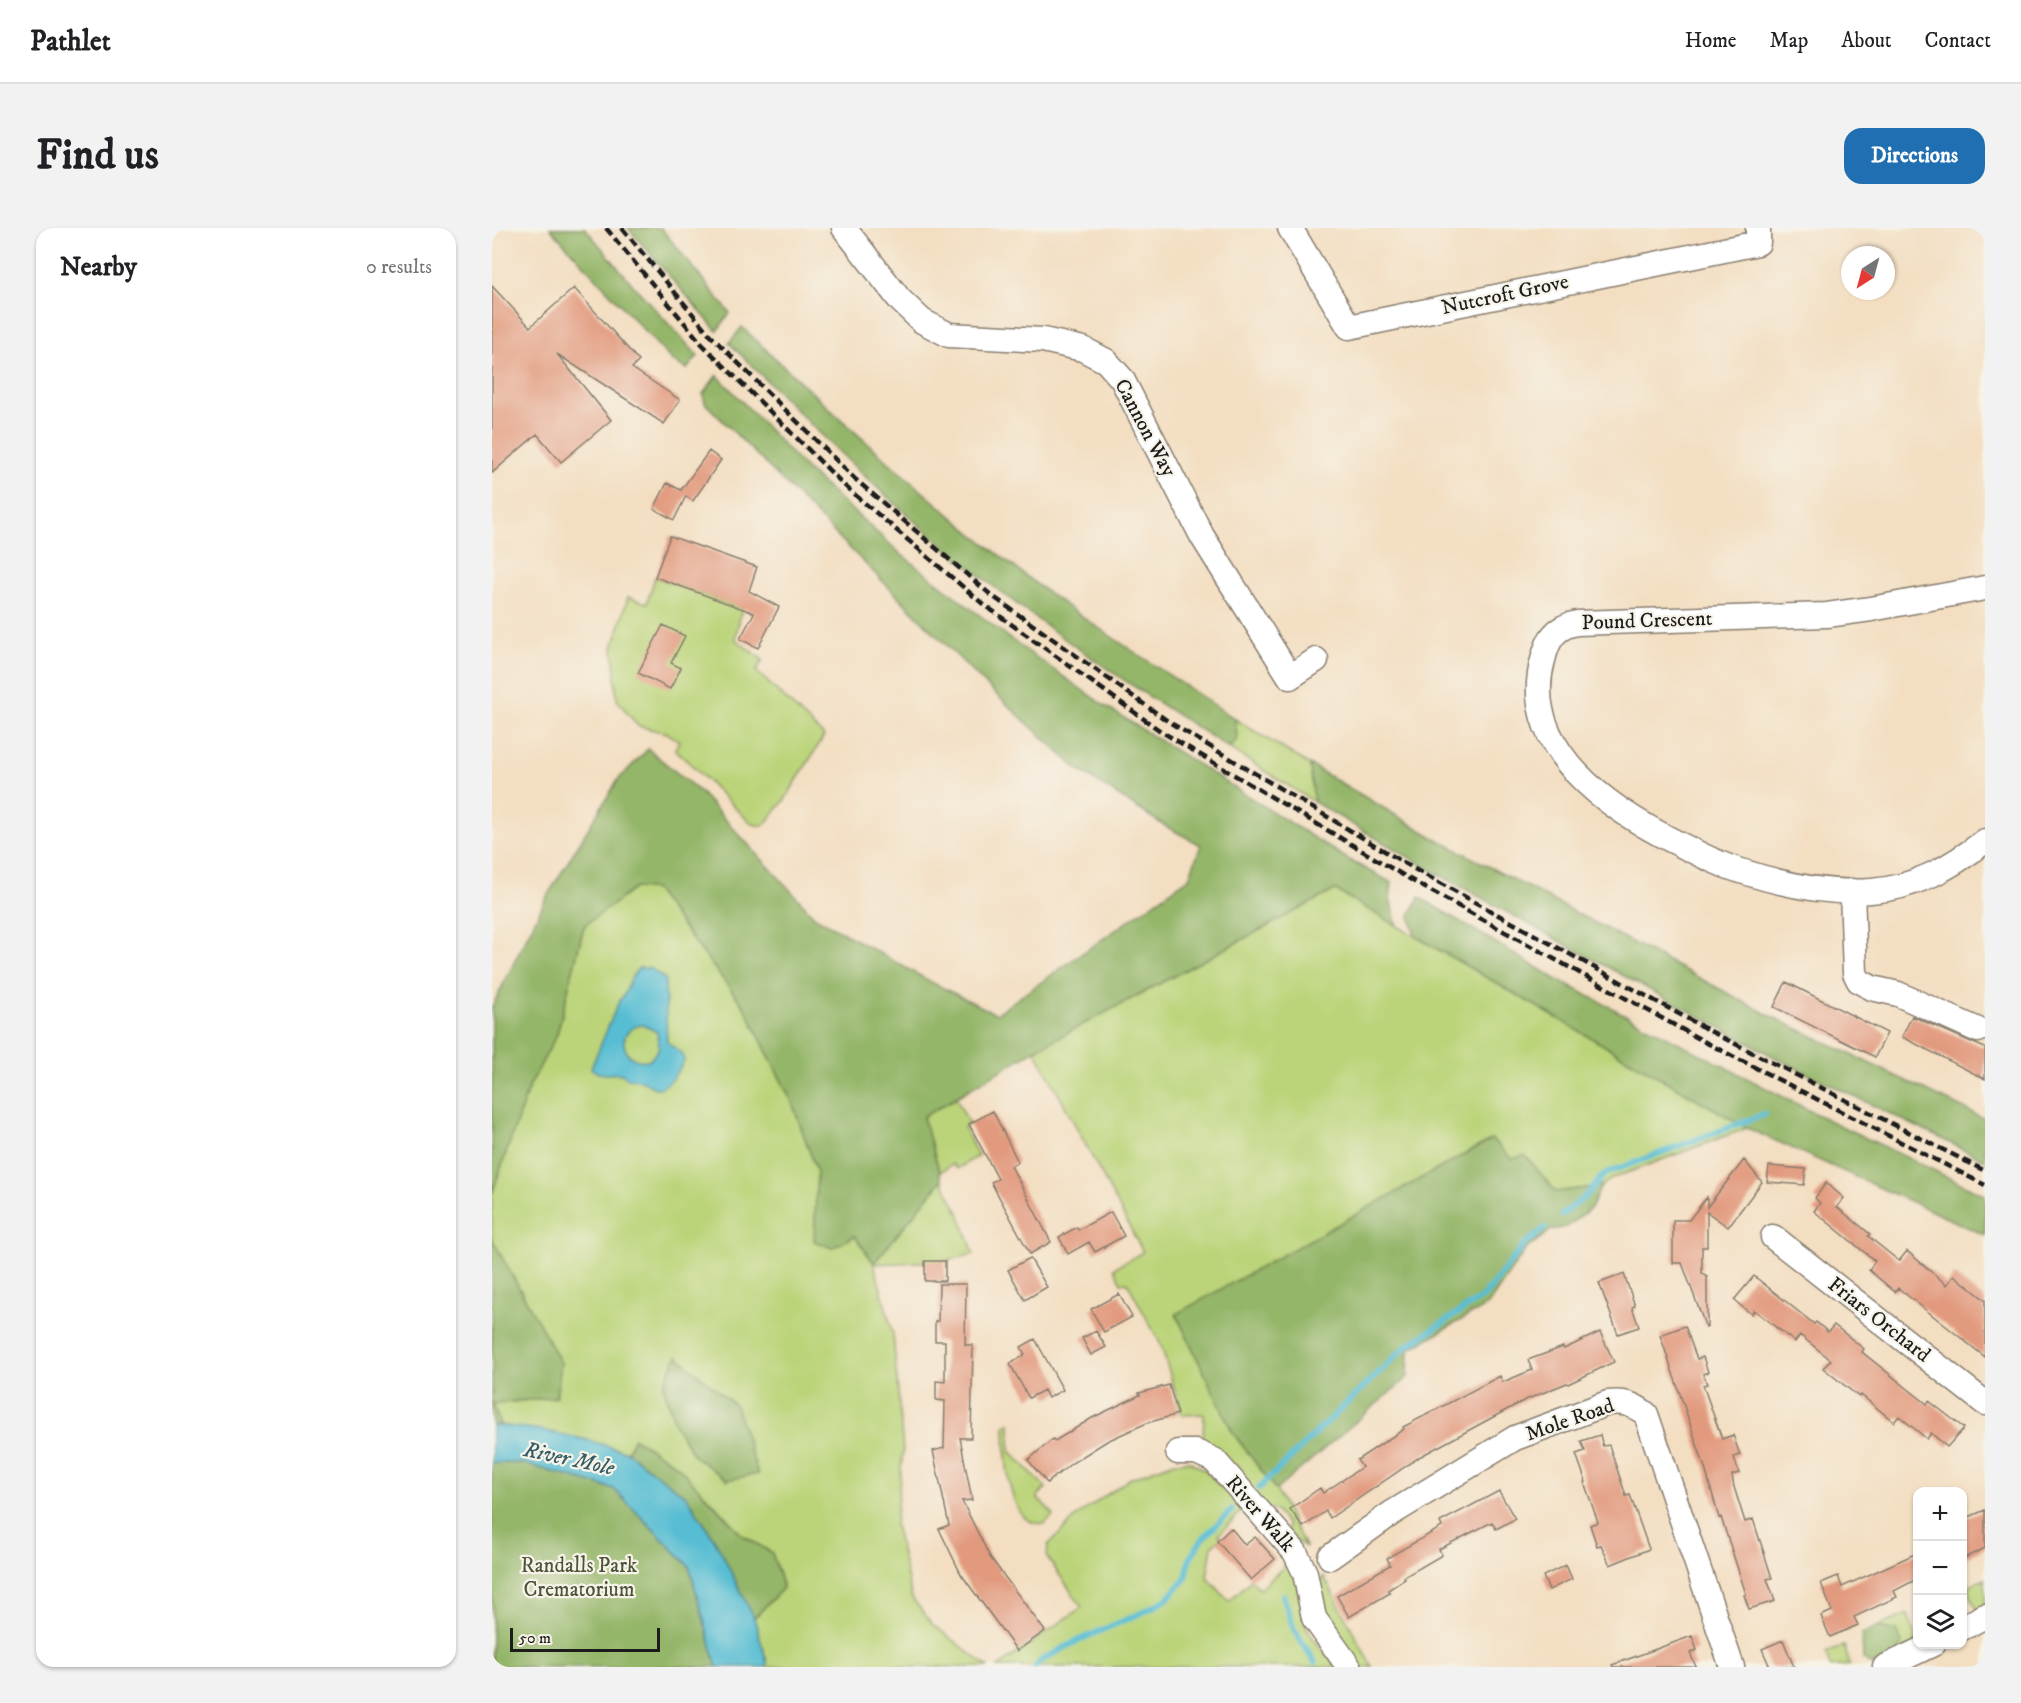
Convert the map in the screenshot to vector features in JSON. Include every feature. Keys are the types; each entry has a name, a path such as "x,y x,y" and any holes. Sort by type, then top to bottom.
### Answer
{"street":[{"name":"Cannon Way","path":"844,228 900,300 922,321 949,335 1043,340 1083,349 1106,361 1122,379 1202,536 1290,677 1316,660"},
{"name":"Nutcroft Grove","path":"1290,228 1349,327 1758,243 1758,228"},
{"name":"Pound Crescent","path":"1985,588 1827,615 1564,625 1554,634 1546,650 1538,682 1544,721 1556,746 1573,770 1592,790 1643,826 1709,859 1740,871 1806,886 1872,891 1915,882 1936,874 1985,841"},
{"path":"1851,891 1855,973 1859,981 1872,988 1898,994 1978,1030"},
{"name":"Friars Orchard","path":"1773,1237 1985,1403"},
{"name":"Mole Road","path":"1330,1557 1392,1513 1515,1438 1608,1403 1619,1401 1629,1403 1646,1414 1731,1667"},
{"name":"River Walk","path":"1178,1452 1196,1452 1214,1460 1295,1552 1305,1573 1314,1618 1349,1667"},
{"path":"1967,1625 1985,1616"},
{"path":"1885,1667 1923,1649"}],"green space":[{"path":"550,228 585,228 698,356 687,369 673,362"},
{"path":"628,228 661,228 730,313 717,331"},
{"path":"742,327 891,464 968,530 1047,592 1235,719 1237,739 1229,748 1159,703 1090,657 958,558 869,480 729,343"},
{"path":"717,375 804,467 902,555 1009,638 1105,706 1349,860 1392,883 1390,899 1397,926 1335,890 1035,1050 923,1117 942,1180 874,1263 855,1236 832,1248 814,1241 817,1172 792,1102 745,1008 654,889 635,888 584,926 557,1034 528,1089 492,1194 492,1007 546,898 617,781 648,749 699,791 815,917 931,982 996,1014 1189,878 1201,845 1165,826 1077,769 984,683 705,403 703,394"},
{"path":"655,577 742,608 735,639 763,660 756,671 824,736 784,801 763,826 752,824 675,749 679,741 667,733 638,726 617,700 613,648 628,597 647,603"},
{"path":"1235,719 1310,765 1314,802 1229,748 1237,739"},
{"path":"1310,765 1433,837 1767,1014 1985,1119 1985,1160 1784,1062 1429,869 1314,802"},
{"path":"635,888 654,889 745,1008 792,1102 817,1172 815,1241 855,1236 874,1263 942,1180 959,1213 974,1254 945,1261 874,1264 893,1334 903,1451 895,1525 912,1598 933,1625 988,1667 766,1667 767,1662 754,1618 783,1588 772,1553 742,1535 709,1498 634,1438 627,1452 564,1436 500,1425 493,1404 556,1397 561,1364 492,1239 492,1194 528,1089 557,1034 584,926"},
{"path":"1335,890 1747,1128 1613,1178 1601,1186 1556,1192 1525,1156 1176,1314 1233,1433 1276,1490 1306,1548 1286,1532 1288,1525 1275,1510 1265,1509 1203,1443 1204,1414 1182,1415 1161,1345 1127,1282 1121,1283 1114,1268 1143,1252 1035,1050"},
{"path":"1419,897 1556,979 1818,1115 1985,1195 1985,1235 1747,1128 1415,936 1410,915"},
{"path":"956,1098 969,1124 964,1127 978,1156 957,1169 953,1164 940,1172 922,1117"},
{"path":"1492,1139 1512,1159 1525,1155 1556,1192 1601,1186 1592,1207 1567,1227 1551,1230 1525,1250 1488,1305 1409,1349 1408,1377 1276,1490 1233,1433 1176,1314"},
{"path":"492,1239 561,1363 556,1397 493,1404 500,1425 492,1425"},
{"path":"677,1356 736,1406 758,1474 727,1480 694,1456 675,1425 663,1385"},
{"path":"1010,1423 1010,1451 1046,1488 1037,1497 1054,1515 1044,1524 1032,1522 1024,1517 1013,1496 1005,1448 1005,1426"},
{"path":"634,1438 678,1466 742,1535 772,1553 783,1588 754,1618 717,1544 687,1497 627,1452"},
{"path":"1189,1461 1205,1470 1219,1484 1227,1488 1245,1508 1219,1534 1221,1537 1212,1546 1207,1577 1229,1601 1251,1580 1260,1589 1288,1563 1296,1580 1306,1626 1337,1667 998,1667 1082,1607 1047,1557 1048,1545 1077,1516 1129,1479 1175,1462"},
{"name":"Randalls Park Crematorium","path":"492,1463 521,1463 614,1489 689,1566 717,1667 492,1667"},
{"path":"1324,1577 1372,1667 1357,1667 1326,1625 1318,1583"},
{"path":"1985,1578 1985,1609 1978,1612 1967,1587"},
{"path":"1908,1614 1913,1630 1913,1645 1901,1652 1896,1631 1877,1627"},
{"path":"1877,1627 1896,1631 1902,1643 1900,1654 1872,1665 1863,1659 1862,1634"},
{"path":"1844,1646 1850,1665 1830,1667 1826,1653"}],"water":[{"path":"639,968 650,968 665,979 667,1042 683,1054 684,1061 663,1087 653,1087 626,1078 623,1074 598,1073 591,1068 619,1001","holes":["643,1025 657,1032 659,1048 650,1060 640,1060 627,1052 624,1046 625,1039 634,1027"]},
{"name":"River Mole","path":"492,1425 536,1429 588,1440 627,1452 687,1497 717,1544 754,1618 767,1662 766,1667 717,1667 689,1566 614,1489 521,1463 492,1463"}],"building":[{"path":"492,286 530,327 574,288 639,361 632,368 680,400 664,424 557,354 611,420 561,462 537,434 492,473"},
{"path":"709,451 721,460 693,501 686,496 674,520 654,509 667,483 681,490"},
{"path":"670,536 757,567 749,591 779,607 758,648 740,639 754,613 655,577"},
{"path":"663,625 685,636 671,663 681,668 670,689 638,673"},
{"path":"1786,982 1887,1033 1875,1057 1774,1007"},
{"path":"1912,1016 1985,1048 1985,1079 1902,1037"},
{"path":"993,1111 1018,1162 1011,1166 1051,1242 1030,1254 991,1182 998,1179 969,1124"},
{"path":"1744,1160 1762,1182 1728,1227 1707,1212 1707,1247 1702,1247 1702,1273 1707,1277 1706,1328 1682,1263 1673,1263 1673,1220 1689,1220 1707,1197 1707,1207"},
{"path":"1769,1166 1806,1169 1804,1185 1767,1182"},
{"path":"1826,1183 1844,1198 1837,1207 1899,1261 1907,1251 1947,1285 1954,1275 1985,1300 1985,1357 1898,1288 1895,1292 1869,1270 1875,1261 1814,1211 1820,1203 1815,1198"},
{"path":"1111,1212 1124,1236 1095,1252 1089,1242 1068,1254 1059,1237 1077,1227 1078,1230"},
{"path":"1030,1258 1047,1287 1025,1300 1008,1270"},
{"path":"925,1261 945,1261 945,1281 925,1281"},
{"path":"1624,1274 1635,1306 1632,1307 1639,1327 1618,1334 1599,1283"},
{"path":"1754,1276 1814,1324 1816,1322 1828,1332 1834,1325 1864,1349 1862,1352 1927,1404 1929,1401 1964,1428 1947,1447 1931,1433 1927,1439 1899,1416 1894,1422 1861,1395 1859,1397 1823,1368 1831,1360 1800,1335 1795,1342 1754,1310 1751,1314 1734,1300"},
{"path":"939,1284 966,1284 965,1345 973,1345 971,1438 960,1438 972,1500 962,1501 990,1557 1045,1631 1017,1651 961,1574 939,1529 949,1525 933,1451 944,1448 945,1401 936,1400 936,1381 945,1382 945,1341 935,1341"},
{"path":"1119,1294 1132,1317 1104,1332 1091,1309"},
{"path":"1685,1326 1697,1359 1703,1357 1708,1372 1703,1374 1707,1384 1703,1385 1722,1439 1733,1435 1740,1455 1734,1457 1739,1473 1732,1475 1734,1487 1745,1522 1753,1519 1772,1578 1767,1579 1775,1601 1749,1609 1660,1335"},
{"path":"1096,1331 1106,1347 1091,1355 1082,1338"},
{"path":"1600,1332 1614,1362 1568,1384 1523,1401 1421,1456 1330,1518 1326,1511 1303,1527 1290,1509 1320,1488 1323,1493 1362,1467 1357,1460 1404,1429 1403,1427 1500,1376 1503,1382 1532,1370 1528,1360 1563,1347 1564,1349"},
{"path":"1035,1339 1063,1390 1048,1398 1044,1390 1029,1398 1010,1364 1025,1355 1021,1347"},
{"path":"1169,1385 1178,1414 1147,1423 1107,1441 1072,1463 1047,1483 1028,1460 1053,1439 1055,1441 1092,1418 1140,1395 1139,1393"},
{"path":"1600,1435 1603,1446 1609,1445 1626,1496 1630,1495 1649,1549 1610,1565 1601,1545 1597,1546 1590,1525 1598,1522 1576,1454 1585,1451 1581,1441"},
{"path":"1499,1491 1515,1519 1496,1529 1492,1522 1439,1549 1442,1555 1404,1577 1405,1579 1388,1590 1390,1593 1349,1617 1337,1596 1390,1565 1387,1558 1442,1527 1440,1522"},
{"path":"1985,1510 1985,1548 1967,1557 1967,1541 1967,1518"},
{"path":"1231,1528 1245,1545 1255,1537 1275,1559 1251,1580 1217,1541"},
{"path":"1913,1555 1913,1581 1894,1591 1897,1597 1854,1617 1858,1625 1830,1637 1821,1616 1832,1611 1821,1583 1838,1576 1842,1587"},
{"path":"1566,1565 1572,1579 1549,1590 1543,1576"},
{"path":"1692,1636 1697,1650 1690,1653 1696,1667 1613,1667 1612,1665"},
{"path":"1783,1640 1794,1667 1770,1667 1762,1649"}],"waterway":[{"path":"1562,1215 1587,1195 1604,1174 1765,1114"},
{"path":"1259,1488 1404,1348 1484,1296 1524,1245 1545,1228"},
{"path":"1035,1667 1042,1660 1077,1641 1166,1600 1186,1578 1190,1558 1203,1538 1232,1510"},
{"path":"1283,1595 1294,1630 1315,1662"}],"railway":[{"path":"606,228 702,344 847,488 983,604 1162,732 1418,884 1707,1043 1985,1185"},
{"path":"622,228 710,335 855,479 991,595 1169,722 1418,871 1712,1032 1985,1171"}]}
